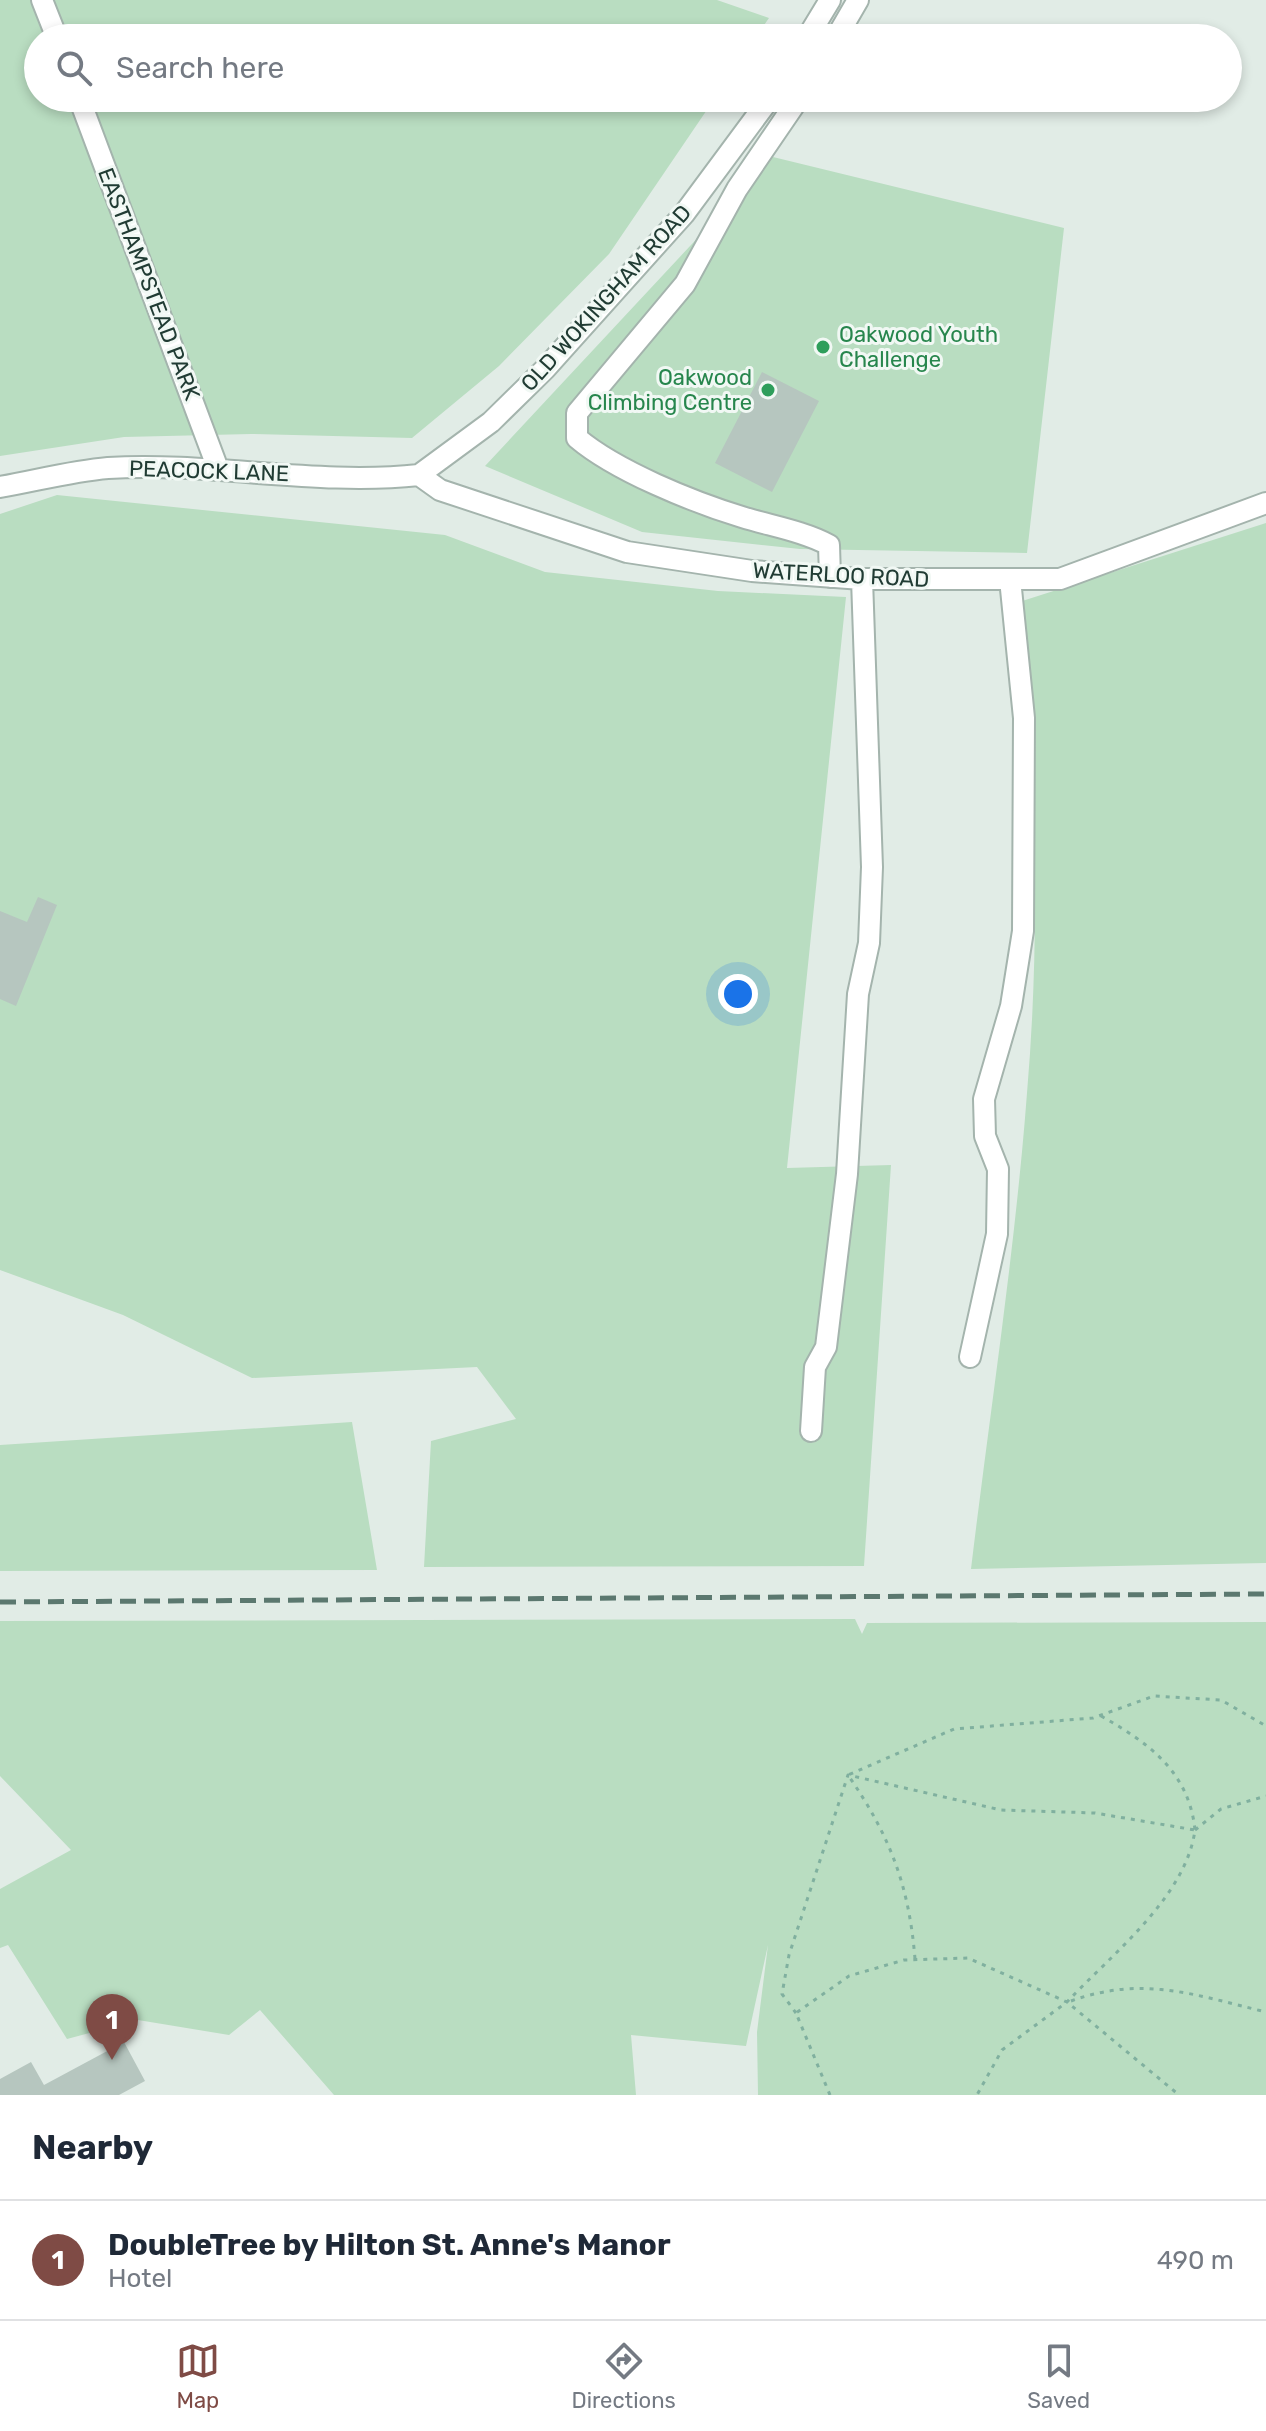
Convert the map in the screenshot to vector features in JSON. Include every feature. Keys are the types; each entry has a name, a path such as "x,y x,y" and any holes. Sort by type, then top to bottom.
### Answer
{"street":[{"path":"42,0 51,24"},
{"path":"815,24 830,0"},
{"path":"844,24 858,0"},
{"name":"EASTHAMPSTEAD PARK","path":"84,112 218,469"},
{"name":"OLD WOKINGHAM ROAD","path":"419,475 491,422 545,369 684,214 760,112"},
{"path":"789,112 737,189 685,284 577,413 577,438 602,459 737,515 829,545 830,577"},
{"name":"PEACOCK LANE","path":"0,487 107,468 218,469 380,479 419,475"},
{"name":"WATERLOO ROAD","path":"419,475 440,490 627,552 752,571 862,579 1060,579 1266,503"},
{"path":"811,1431 815,1367 826,1347 839,1241 858,994 869,943 872,867 862,579"},
{"path":"970,1357 997,1234 998,1169 985,1136 984,1099 1011,1006 1023,931 1024,718 1010,579"}],"path":[{"path":"830,2095 796,2013 782,1994 789,1955 848,1775 954,1729 1099,1716 1154,1696 1221,1700 1266,1726"},
{"path":"977,2095 1002,2050 1067,2002 1182,1875 1195,1830 1192,1806 1165,1760 1140,1738 1099,1716"},
{"path":"848,1775 1001,1810 1095,1813 1195,1830 1221,1809 1266,1796"},
{"path":"848,1775 879,1821 911,1909 915,1959"},
{"path":"796,2013 849,1976 915,1959 968,1958 1067,2002 1179,2095"},
{"path":"1067,2002 1103,1989 1144,1986 1182,1990 1266,2012"}],"green space":[{"path":"0,0 717,0 769,18 765,24 24,24 24,112 705,112 609,254 499,366 412,438 251,434 124,437 0,456"},
{"name":"Oakwood Youth Challenge","path":"773,157 1064,228 1027,553 800,549 642,532 485,466"},
{"path":"57,495 445,535 545,572 718,591 846,597 787,1168 891,1165 864,1566 424,1567 431,1441 516,1419 477,1367 252,1378 123,1315 0,1270 0,514"},
{"path":"1266,523 1266,1563 971,1569 1016,1212 1034,970 1032,786 1016,603"},
{"path":"352,1422 377,1570 0,1571 0,1445"},
{"path":"855,1619 862,1634 867,1623 1266,1622 1266,2095 758,2095 757,2032 768,1945 746,2046 631,2035 636,2095 334,2095 260,2010 229,2035 138,2020 67,2039 8,1945 0,1948 0,1889 71,1850 0,1776 0,1621"}],"building":[{"path":"762,372 819,401 772,492 715,463"},
{"path":"38,897 57,905 16,1006 0,999 0,911 27,922"},
{"path":"124,2042 145,2081 119,2095 0,2095 0,2079 31,2062 44,2085"}],"railway":[{"path":"0,1602 1266,1594"}],"place":[{"name":"Oakwood Youth Challenge","path":"823,347"},
{"name":"Oakwood Climbing Centre","path":"768,390"},
{"name":"DoubleTree by Hilton St. Anne's Manor","path":"112,2060"}]}
